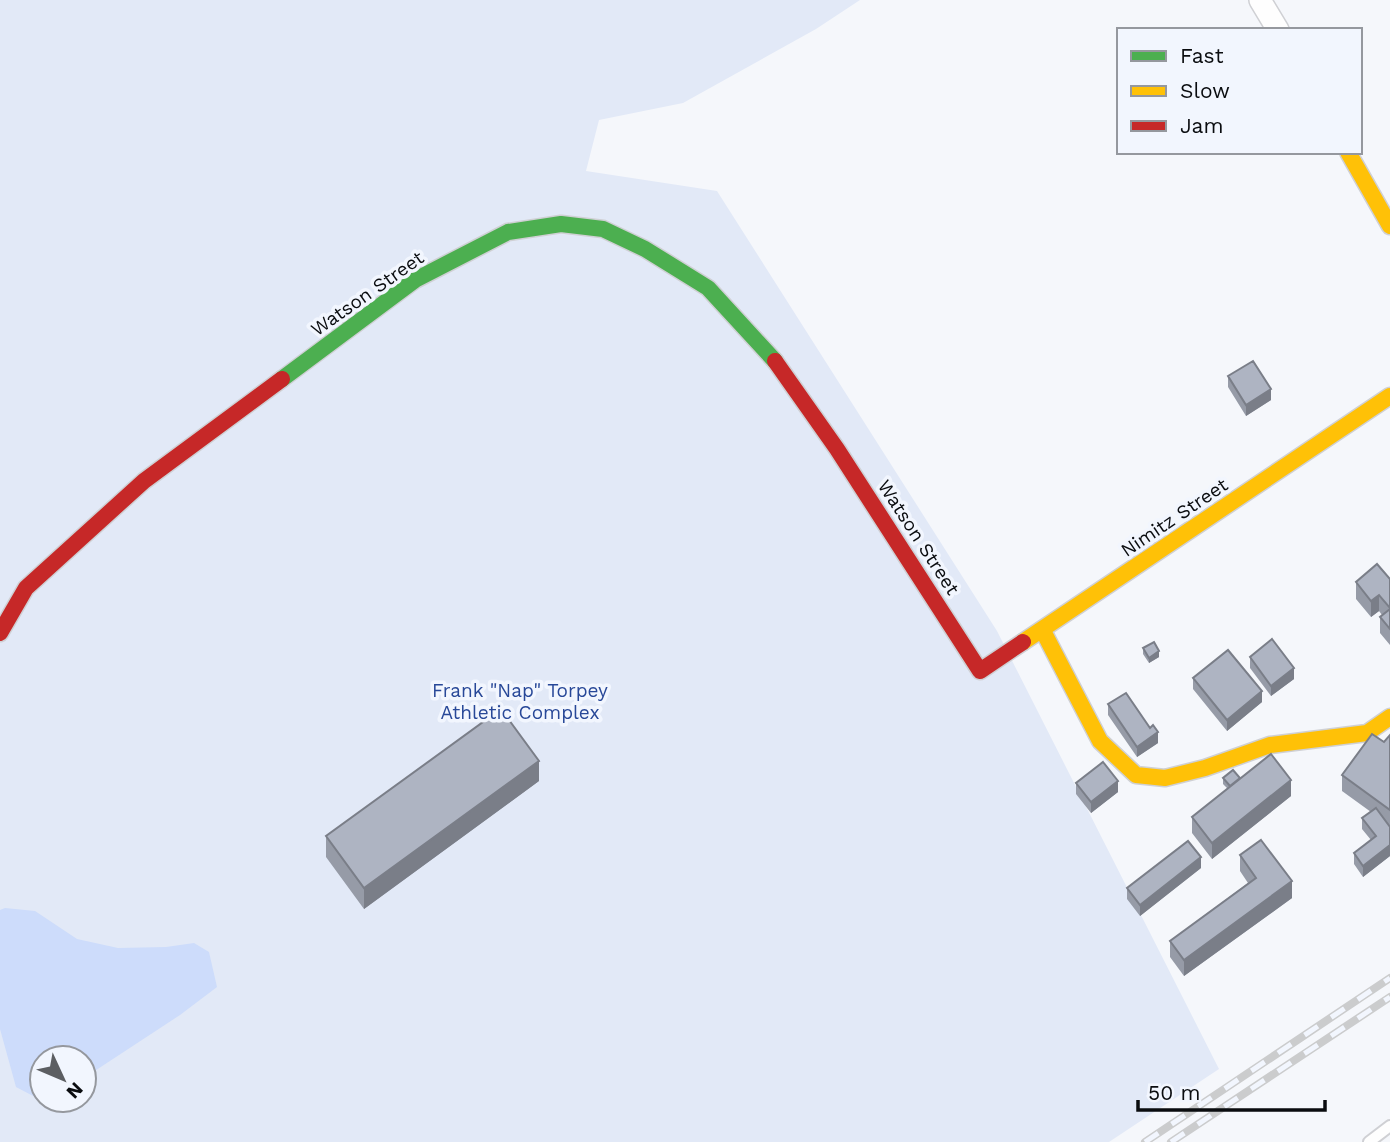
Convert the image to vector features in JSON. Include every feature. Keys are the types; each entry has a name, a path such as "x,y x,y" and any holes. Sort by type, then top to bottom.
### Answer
{"street":[{"path":"1260,0 1277,28"},
{"path":"1349,154 1390,226"},
{"name":"Watson Street","path":"0,633 26,588 144,481 415,280 508,232 561,224 603,229 645,249 708,288 781,368 837,449 980,671"},
{"name":"Nimitz Street","path":"980,671 1390,396"},
{"path":"1043,631 1100,741 1136,775 1165,778 1205,768 1270,745 1367,733 1390,717"}],"lane":[{"path":"1369,1142 1390,1126"}],"green space":[{"name":"Frank \"Nap\" Torpey Athletic Complex","path":"0,0 860,0 816,29 683,103 599,120 586,171 717,191 997,631 1219,1069 1109,1142 0,1142"}],"water":[{"path":"5,908 35,911 77,939 118,948 166,947 194,943 209,952 217,987 180,1015 98,1069 98,1044 28,1044 28,1093 16,1087 0,1029 0,910"}],"building":[{"path":"1253,361 1271,389 1246,405 1228,376"},
{"path":"1377,564 1390,579 1390,608 1379,595 1371,601 1356,582"},
{"path":"1390,609 1390,629 1380,617"},
{"path":"1272,639 1294,668 1271,686 1250,657"},
{"path":"1154,642 1159,651 1149,658 1143,648"},
{"path":"1228,650 1262,691 1227,720 1193,678"},
{"path":"1126,693 1150,728 1153,725 1158,732 1137,747 1108,704"},
{"path":"501,709 539,761 364,888 326,836"},
{"path":"1372,734 1384,742 1390,735 1390,810 1342,775"},
{"path":"1271,754 1291,780 1212,843 1192,817"},
{"path":"1103,762 1118,781 1091,802 1076,783"},
{"path":"1233,770 1240,778 1230,786 1223,778"},
{"path":"1376,808 1390,827 1390,845 1363,866 1354,853 1376,836 1362,818"},
{"path":"1261,840 1292,881 1184,960 1170,941 1256,878 1240,855"},
{"path":"1188,841 1201,857 1140,905 1127,888"}],"railway":[{"path":"1145,1142 1390,978"},
{"path":"1171,1142 1390,997"}],"traffic: fast":[{"path":"282,379 415,280 508,232 561,224 603,229 645,249 708,288 775,361"}],"traffic: slow":[{"path":"1349,154 1390,226"},
{"path":"1023,642 1390,396"},
{"path":"1043,631 1100,741 1136,775 1165,778 1205,768 1270,745 1367,733 1390,717"}],"traffic: jam":[{"path":"775,361 837,449 980,671 1023,642"},
{"path":"0,633 26,588 144,481 282,379"}]}
